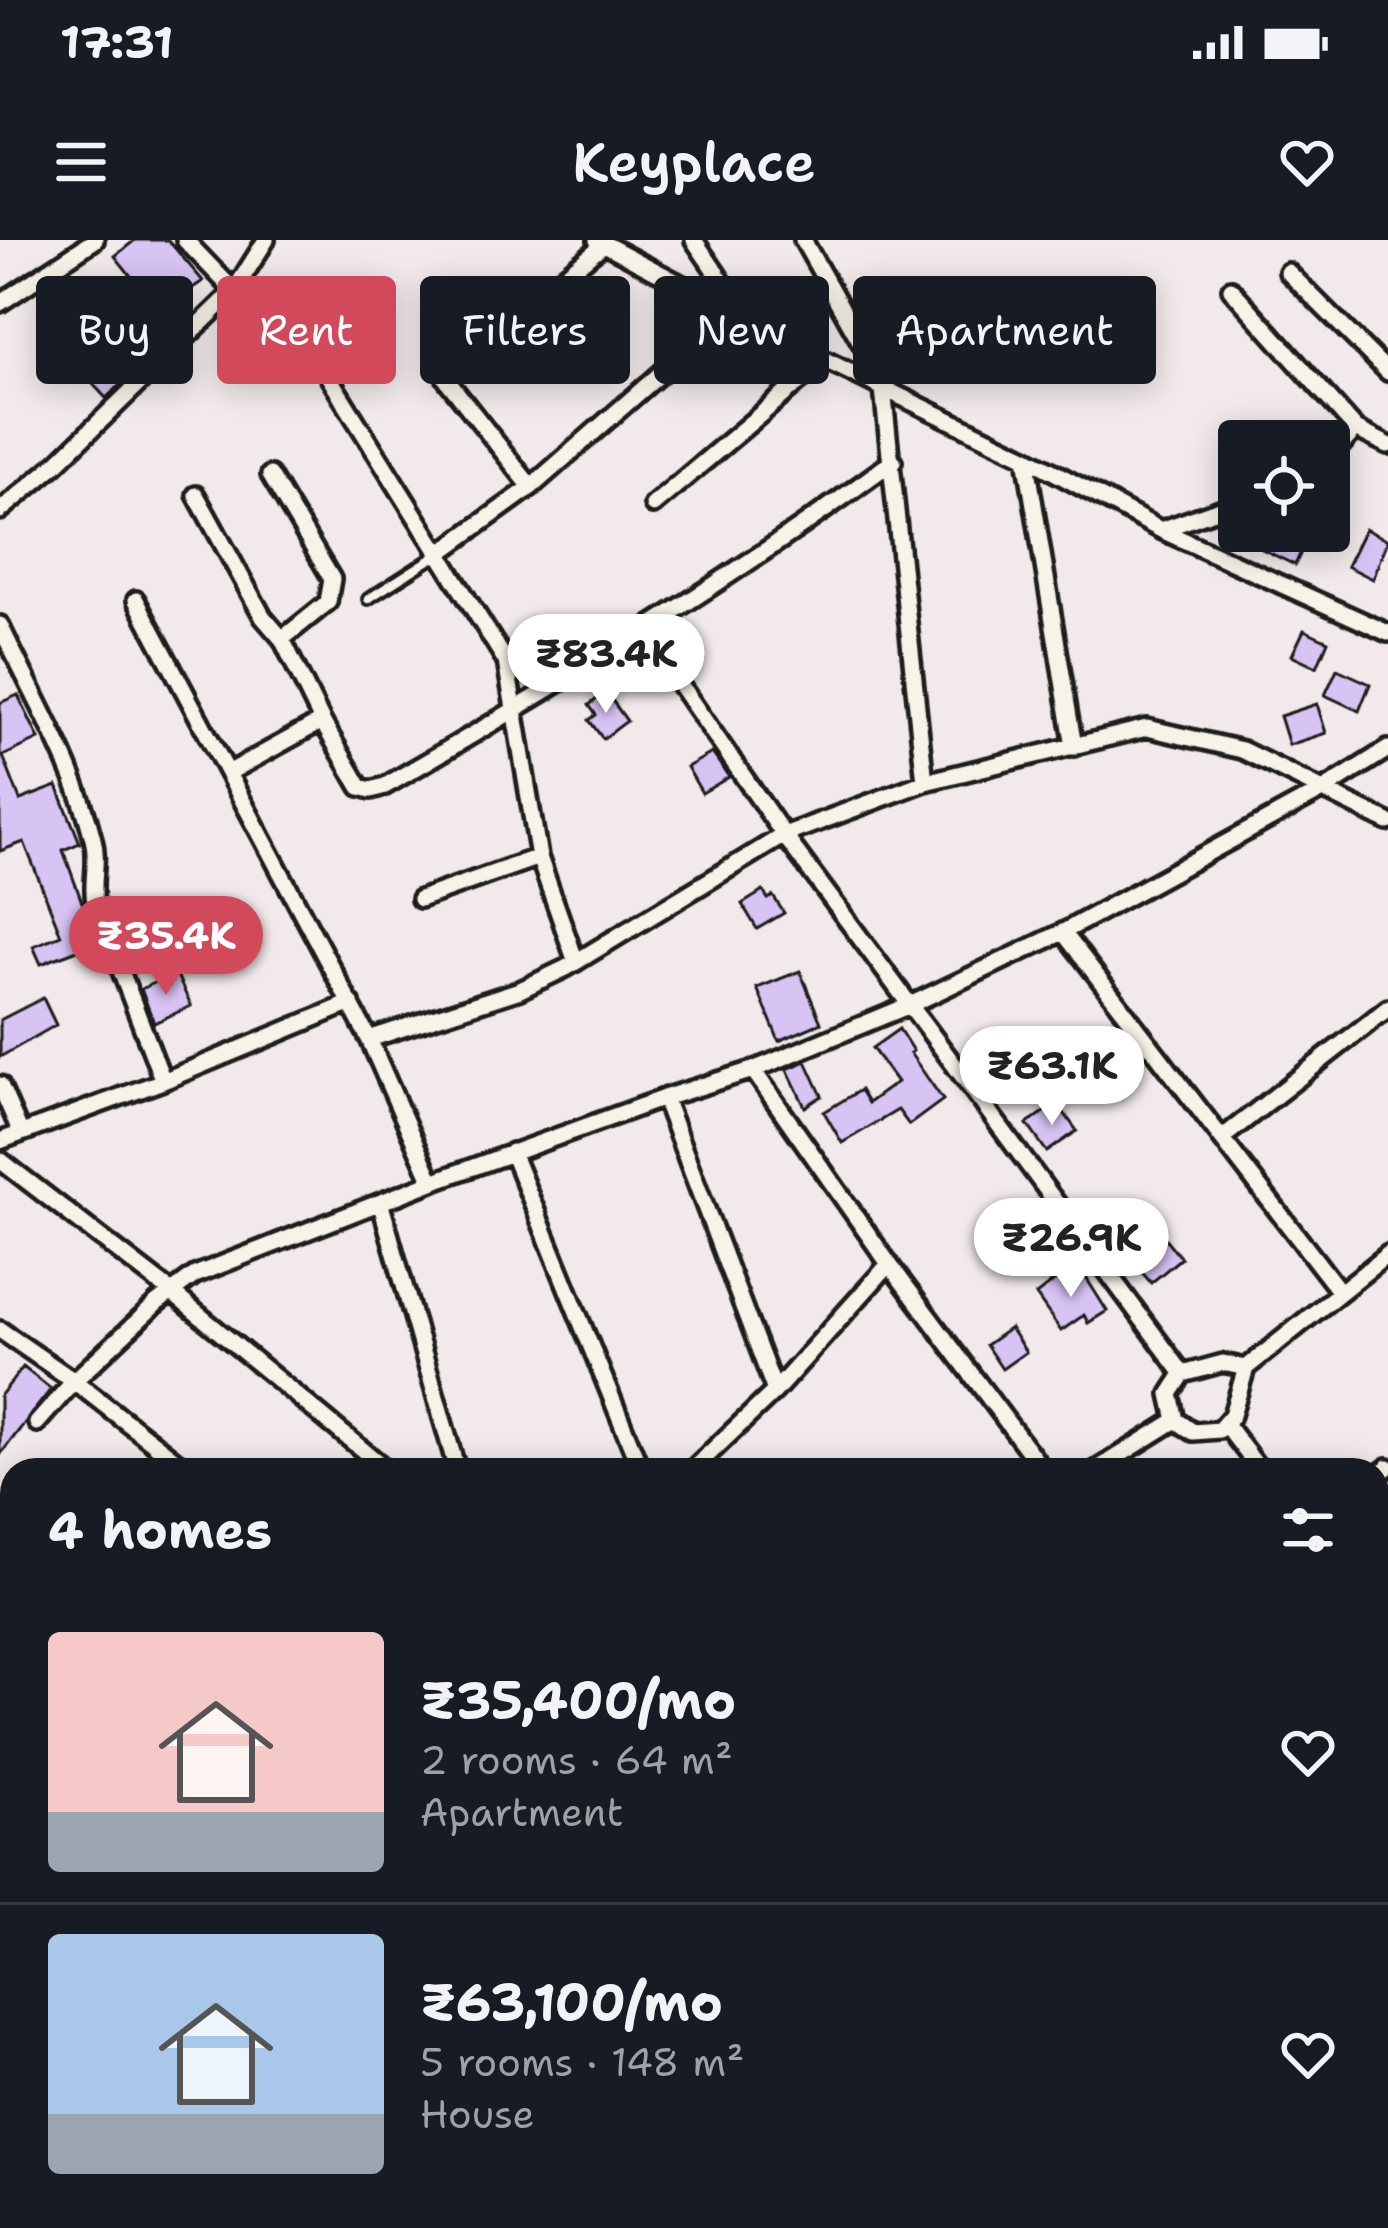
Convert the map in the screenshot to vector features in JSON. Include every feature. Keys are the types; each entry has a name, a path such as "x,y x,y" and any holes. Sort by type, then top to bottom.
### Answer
{"street":[{"path":"0,303 95,240"},
{"path":"185,240 220,276"},
{"path":"243,276 266,240"},
{"path":"694,240 718,276"},
{"path":"803,240 884,389 925,782"},
{"path":"531,487 446,379 450,368 600,242 665,276"},
{"path":"1288,272 1388,372"},
{"path":"1231,289 1356,429 1388,445"},
{"path":"2,504 55,465 217,308"},
{"path":"829,362 1026,457 1161,530 1388,633"},
{"path":"437,555 531,487 654,379"},
{"path":"333,384 506,661 539,857 576,962"},
{"path":"653,506 798,384"},
{"path":"1350,435 1356,429"},
{"path":"1026,457 1074,747"},
{"path":"196,495 263,617 282,639 360,787 371,790 515,711 801,529 893,461"},
{"path":"270,475 332,579 328,602 282,639"},
{"path":"1161,530 1218,510"},
{"path":"136,600 351,1003 432,1182"},
{"path":"0,625 92,832 97,853 95,903 163,1081"},
{"path":"642,630 784,835 1184,1375"},
{"path":"228,773 322,721"},
{"path":"369,1039 520,990 576,962 784,835 925,782 1147,728 1242,750 1388,822"},
{"path":"37,1423 74,1381 170,1291 217,1265 432,1182 753,1070 910,1005 1063,932 1323,790 1388,749"},
{"path":"420,899 539,857"},
{"path":"1063,932 1340,1292"},
{"path":"0,1142 351,1003"},
{"path":"1222,1138 1388,1008"},
{"path":"753,1070 889,1264 1034,1458"},
{"path":"0,1085 20,1132"},
{"path":"664,1098 775,1391"},
{"path":"512,1153 635,1458"},
{"path":"0,1160 170,1291 372,1458"},
{"path":"381,1205 454,1458"},
{"path":"1226,1425 1246,1368 1388,1254"},
{"path":"705,1458 775,1391 889,1264"},
{"path":"0,1330 173,1458"},
{"path":"1226,1425 1203,1433 1184,1428 1176,1420 1170,1394 1184,1375 1223,1364 1246,1368"},
{"path":"1115,1458 1176,1420"},
{"path":"1226,1425 1251,1458"}],"lane":[{"path":"368,598 437,555"}],"building":[{"path":"135,240 168,240 203,281 193,288 193,276 131,276 115,256"},
{"path":"93,384 121,384 106,398"},
{"path":"1365,529 1388,540 1373,579 1347,566"},
{"path":"1268,552 1301,552 1295,565"},
{"path":"1304,630 1328,641 1317,667 1292,655"},
{"path":"1337,669 1370,684 1359,711 1325,695"},
{"path":"606,692 627,721 603,739 589,720 596,715 589,705"},
{"path":"18,695 39,739 3,756 20,800 57,786 80,843 63,850 93,944 41,964 33,946 61,935 24,842 0,851 0,703"},
{"path":"1317,704 1326,733 1289,745 1280,716"},
{"path":"712,753 729,777 702,793 687,767"},
{"path":"763,891 768,899 773,896 784,913 757,929 742,904"},
{"path":"800,971 821,1023 779,1041 757,988"},
{"path":"176,973 191,1006 154,1023 141,989"},
{"path":"43,998 56,1025 0,1057 0,1020"},
{"path":"899,1029 943,1100 909,1125 898,1110 842,1143 824,1112 860,1090 868,1103 897,1082 872,1048"},
{"path":"806,1061 822,1096 805,1107 787,1069"},
{"path":"1057,1103 1077,1131 1047,1152 1027,1124"},
{"path":"1159,1231 1181,1258 1151,1283 1129,1257"},
{"path":"1072,1267 1079,1278 1085,1276 1107,1311 1088,1323 1084,1315 1061,1331 1036,1295"},
{"path":"1010,1328 1026,1352 1002,1369 986,1345"},
{"path":"23,1367 51,1389 0,1455 0,1396"}]}
